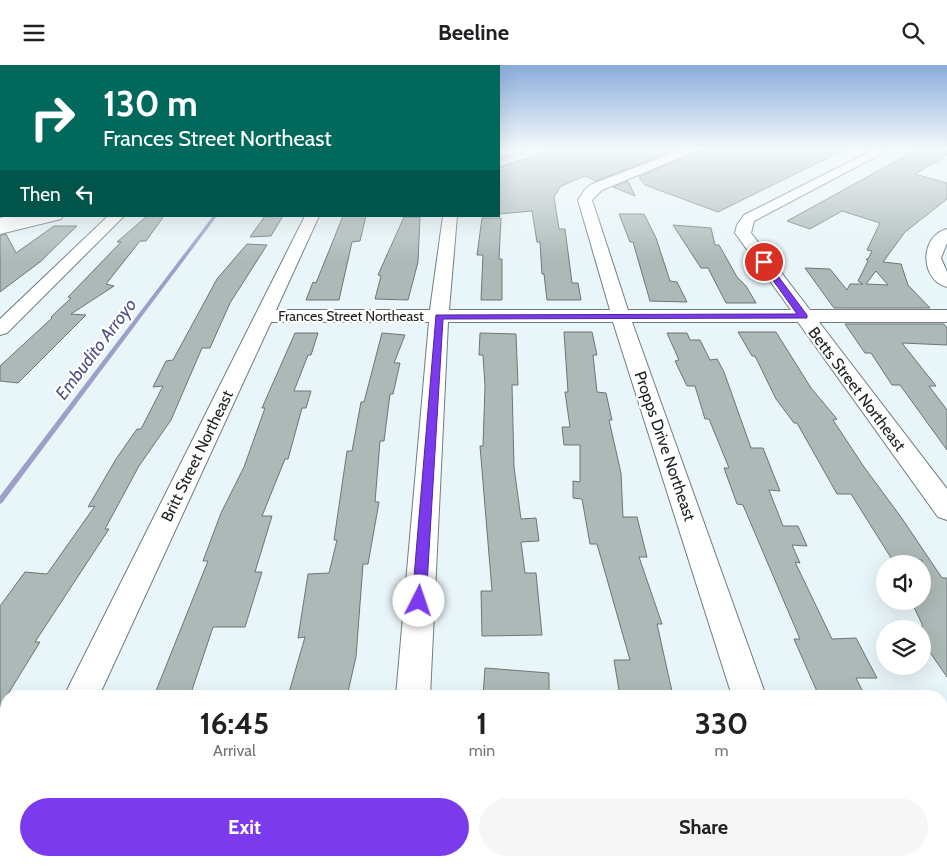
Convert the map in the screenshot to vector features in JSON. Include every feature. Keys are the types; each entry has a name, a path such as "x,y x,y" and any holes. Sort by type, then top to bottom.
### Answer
{"main road":[{"path":"0,223 22,217"}],"street":[{"name":"Propps Drive Northeast","path":"599,186 587,195 585,201 621,316 748,690"},
{"name":"Betts Street Northeast","path":"811,186 749,218 744,225 743,233 947,509"},
{"path":"0,230 52,217"},
{"path":"0,329 8,313 116,217"},
{"name":"Britt Street Northeast","path":"84,690 312,217"},
{"path":"413,690 439,316 450,217"},
{"path":"947,234 932,253 932,260 938,273 947,282"},
{"name":"Frances Street Northeast","path":"264,316 947,316"}],"building":[{"path":"500,186 561,186 554,197 559,229 565,229 572,283 578,283 581,300 547,300 544,274 542,274 540,242 537,242 532,211 500,214"},
{"path":"631,186 635,196 613,187"},
{"path":"649,186 770,186 718,212"},
{"path":"850,186 947,186 947,199 905,232 883,262 901,264 908,285 930,308 834,308 805,268 830,269 847,290 850,284 863,284 858,281 868,261 866,259 868,259 872,251 867,250 880,223 842,211 810,229 787,221","holes":["876,271 888,285 866,284"]},
{"path":"619,214 644,214 656,238 670,281 677,282 687,302 650,301 633,242 630,242"},
{"path":"146,217 163,217 146,241 140,241 106,284 114,286 71,314 86,315 18,383 0,381 0,366 71,298 68,297 121,242 117,242"},
{"path":"264,217 282,217 271,236 250,237"},
{"path":"343,217 366,217 360,241 352,242 339,300 306,300 313,282 316,283"},
{"path":"404,217 420,217 418,262 408,300 375,299 381,276 378,275"},
{"path":"482,218 501,218 499,259 502,259 502,300 481,300 483,255 477,255"},
{"path":"673,225 711,228 715,245 719,245 737,277 746,286 756,303 726,303 708,268 701,268"},
{"path":"54,226 77,226 40,262 0,292 0,236 6,234 16,253"},
{"path":"247,244 267,245 230,303 210,348 202,348 171,420 139,466 105,529 109,529 35,642 40,642 10,690 0,690 0,606 25,572 47,574 95,506 88,507 116,459 137,429 141,429 163,386 153,387 166,361 173,360 217,279"},
{"path":"845,324 944,324 947,328 947,345 902,343 936,386 929,386 947,410 947,450 900,385 892,385 871,353 865,353"},
{"path":"564,332 592,332 597,355 593,355 597,392 606,393 612,420 609,420 621,473 623,517 637,517 647,557 639,557 662,624 657,624 672,690 619,690 614,660 630,660 597,544 590,544 582,499 573,498 573,481 580,482 580,445 564,445 562,427 570,427 565,392 568,392"},
{"path":"738,332 776,332 811,388 837,419 833,420 864,467 927,555 889,555 851,494 837,494 797,423 794,423 776,399 755,356 752,356"},
{"path":"295,333 318,333 311,355 308,355 294,391 311,391 306,408 302,408 288,459 285,459 262,516 272,516 255,572 262,572 245,627 213,627 192,690 156,690 208,561 203,561 221,513 244,467 265,408 262,408"},
{"path":"382,333 405,335 394,363 400,363 393,394 390,394 384,441 380,441 375,502 379,502 368,564 363,564 356,657 348,690 290,690 305,637 298,638 308,574 329,573 337,540 334,540 347,451 352,451 361,402 364,402"},
{"path":"480,333 516,334 518,385 512,385 514,467 521,519 536,518 539,541 521,542 525,573 536,573 542,635 482,636 481,591 492,591 480,446 483,446 485,386 483,355 479,355"},
{"path":"667,333 687,333 690,340 700,340 710,360 717,359 724,372 751,448 763,448 780,491 769,490 783,526 798,526 807,546 792,545 800,563 795,562 832,639 856,638 877,678 856,678 862,690 816,690 794,639 800,639 743,505 737,504 724,468 729,468 709,419 705,419 695,386 687,386 675,361 679,360"},
{"path":"931,562 942,578 947,578 947,677 931,654 931,620 920,620 915,610 931,610"},
{"path":"485,668 549,673 549,690 483,690"}],"waterway":[{"name":"Embudito Arroyo","path":"0,501 214,217"}],"route":[{"path":"419,601 439,316 804,316 764,262"}]}
